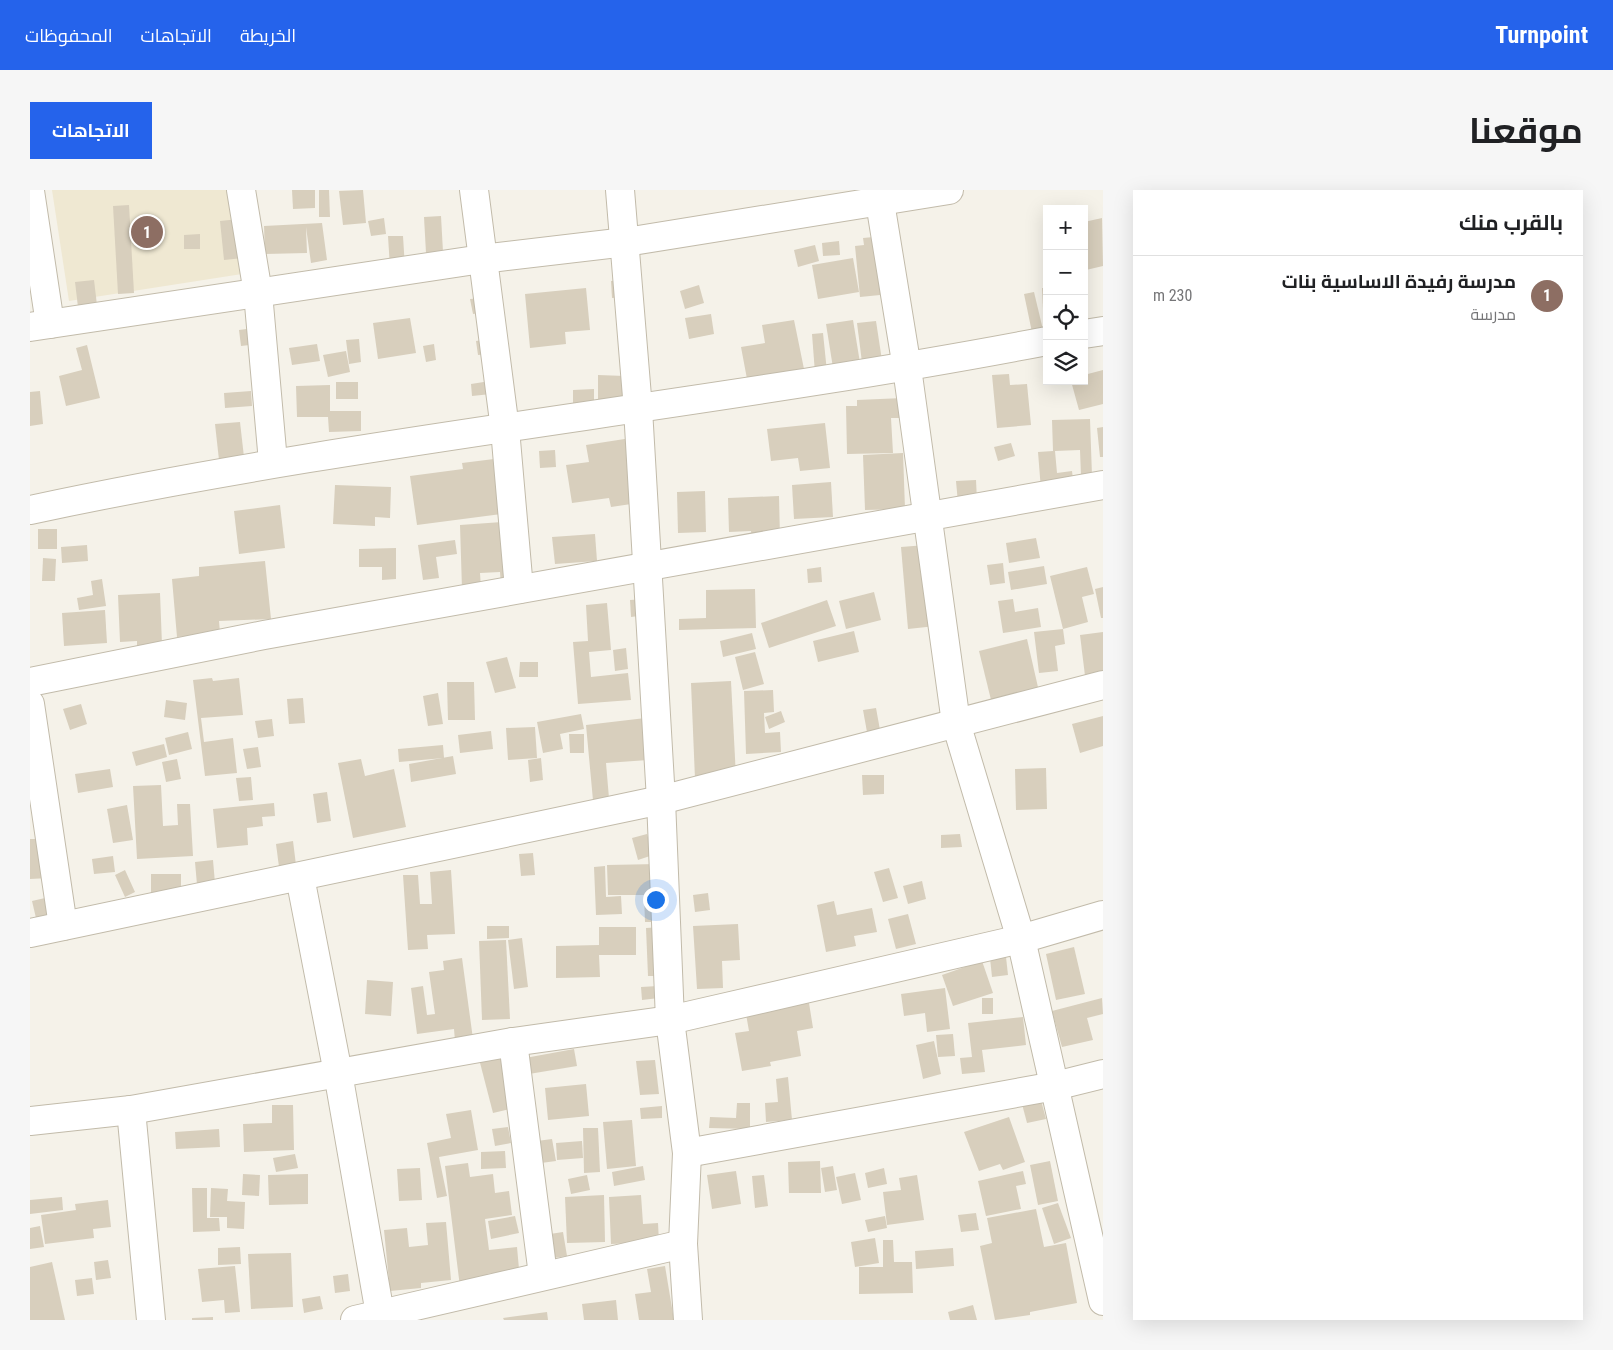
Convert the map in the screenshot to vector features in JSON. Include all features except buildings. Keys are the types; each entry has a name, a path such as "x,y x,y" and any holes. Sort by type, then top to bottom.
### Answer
{"street":[{"path":"241,190 258,293 273,462"},
{"path":"474,190 505,428 519,589"},
{"path":"620,190 626,242 648,568 661,800 670,1020 687,1153 683,1244 688,1320"},
{"path":"30,191 40,325 482,259 626,242 879,196 949,190"},
{"path":"879,196 907,368 956,723 1021,939 1056,1086 1103,1301"},
{"path":"1088,333 1103,331"},
{"path":"30,510 273,462 907,368 1043,343"},
{"path":"30,682 273,634 1103,485"},
{"path":"30,933 661,800 1103,685"},
{"path":"30,704 63,926"},
{"path":"300,877 338,1073 368,1317 683,1244"},
{"path":"30,1121 131,1110 513,1042 670,1020 1021,939 1103,915"},
{"path":"513,1042 543,1275"},
{"path":"687,1153 1056,1086 1103,1074"},
{"path":"131,1110 151,1320"}],"shaded area":[{"path":"52,190 229,190 242,274 69,301"}],"place":[{"name":"مدرسة رفيدة الاساسية بنات","path":"147,232"}]}
